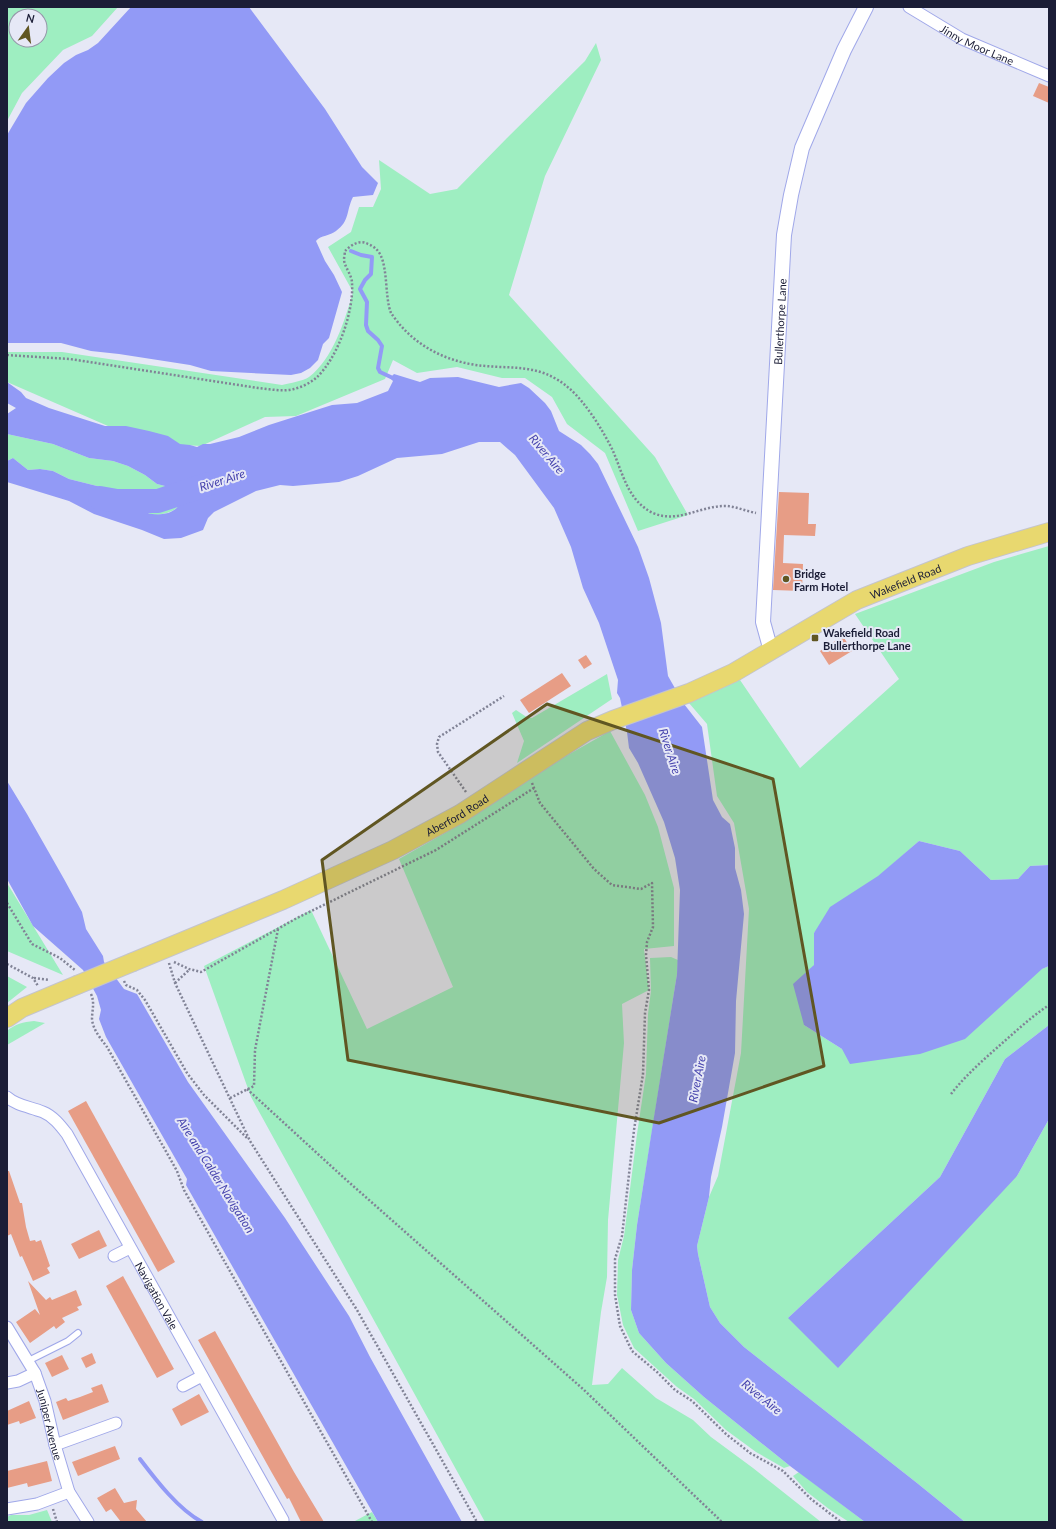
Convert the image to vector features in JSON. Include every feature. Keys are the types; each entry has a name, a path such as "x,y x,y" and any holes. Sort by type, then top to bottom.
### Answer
{"main road":[{"name":"Wakefield Road","path":"771,651 857,600 968,556 1049,532"},
{"name":"Aberford Road","path":"82,983 283,900 393,850 460,814 588,731 620,717 689,693 733,673 771,651"},
{"path":"7,1018 22,1008 82,983"}],"street":[{"name":"Bullerthorpe Lane","path":"771,651 763,622 784,235 791,195 802,148 844,50 866,7"},
{"name":"Jinny Moor Lane","path":"908,7 962,39 1049,76"},
{"name":"Navigation Vale","path":"7,1097 23,1106 44,1113 56,1120 67,1134 283,1520"},
{"path":"114,1256 130,1248"},
{"name":"Juniper Avenue","path":"7,1327 35,1373 45,1401 55,1445 69,1492 88,1522"},
{"path":"7,1383 18,1381 35,1373"},
{"path":"183,1386 202,1376"},
{"path":"55,1445 116,1423"},
{"path":"7,1509 37,1504 69,1492"}],"lane":[{"path":"28,1361 68,1341 78,1333"}],"path":[{"path":"7,355 70,359 258,388 282,391 293,389 305,385 316,378 333,355 341,340 347,321 353,281 344,260 345,251 352,244 365,242 377,249 382,260 386,276 386,292 391,312 401,327 416,341 433,352 450,359 471,364 532,369 553,377 565,385 576,396 600,428 626,484 636,500 645,508 654,513 671,517 726,506 769,515"},
{"path":"474,804 438,752 437,744 439,737 504,696"},
{"path":"477,1522 357,1310 250,1141 175,983 168,958 190,969 202,972 278,929 358,887 436,850 534,788 540,802 589,863 612,885 640,889 652,883 654,928 648,942 646,954 649,990 645,1013 643,1074 634,1130 622,1236 615,1266 615,1295 620,1326 632,1351 657,1372 675,1390 692,1401 726,1434 750,1453 782,1471 811,1499 842,1522"},
{"path":"7,903 32,944 60,958 82,983 93,999 92,1019 99,1037 111,1054 152,1126 177,1171 184,1190 372,1522"},
{"path":"230,1098 254,1086 255,1050 278,929"},
{"path":"7,964 33,978"},
{"path":"175,983 190,969"},
{"path":"126,984 137,990 145,1000 188,1073 204,1095 250,1141"},
{"path":"951,1094 963,1079 988,1056 1031,1017 1049,1005"},
{"path":"246,1089 343,1177 583,1389 722,1522"}],"highlighted area":[{"path":"547,704 773,779 824,1066 659,1123 348,1060 322,860"}],"green space":[{"path":"7,7 118,7 92,36 63,50 22,93 7,121"},
{"path":"596,43 601,60 545,176 509,295 655,457 688,515 638,531 605,453 567,424 552,397 525,378 502,378 457,367 417,373 393,360 385,379 296,416 265,417 201,446 147,443 7,382 7,352 62,352 282,385 300,381 309,377 325,360 331,350 342,326 353,292 328,247 351,232 359,207 373,207 381,189 379,160 430,194 457,189 585,61"},
{"path":"7,434 53,444 89,458 113,461 128,466 145,475 157,484 165,486 181,498 180,505 167,513 157,515 150,514 126,497 117,496 109,489 69,479 53,471 40,469 28,470 13,458 7,461"},
{"path":"1049,546 1049,865 1030,866 1018,879 991,880 960,851 919,841 814,933 814,965 804,1025 842,1049 1049,966 1049,1025 1005,1059 940,1177 788,1318 1017,1176 1049,1119 1049,1522 965,1522 744,1347 720,1323 710,1307 697,1246 709,1197 718,1176 741,1053 749,909 734,823 717,796 707,724 689,703 740,680 800,768 899,679 855,614 994,562"},
{"path":"607,674 612,699 517,763 524,741 512,713 516,710 528,718 532,718"},
{"path":"610,731 645,795 658,827 674,888 674,946 644,949 649,990 622,1004 624,1043 608,1220 607,1277 592,1385 608,1384 622,1368 656,1398 693,1420 711,1437 821,1522 485,1522 251,1097 204,966 311,910 367,1029 453,987 399,859 452,829 566,756"},
{"path":"7,883 63,975 7,951"},
{"path":"671,957 678,960 677,974 637,1225 632,1270 631,1310 639,1333 666,1363 704,1397 790,1466 784,1468 756,1452 726,1430 694,1399 677,1387 634,1348 623,1325 617,1295 618,1260 624,1236 646,1074 648,1014 651,991 650,958"},
{"path":"7,976 27,987 7,1003"},
{"path":"34,1021 45,1023 7,1045 7,1031 19,1024"},
{"path":"799,1472 865,1522 849,1522 829,1509 807,1492 793,1476"},
{"path":"47,1510 52,1522 7,1522 7,1517 11,1515 29,1515"},
{"path":"372,1512 378,1522 353,1522"}],"water":[{"path":"131,7 249,7 325,109 362,167 378,183 373,195 353,197 344,223 334,233 316,241 342,292 329,338 323,344 318,360 310,368 301,373 291,375 211,371 190,365 91,351 61,343 7,343 7,135 26,103 48,78 64,63 98,43"},
{"path":"394,374 420,382 430,378 458,377 499,387 521,383 529,388 545,403 551,411 559,431 581,445 598,464 638,547 649,578 661,623 668,676 684,704 702,727 713,800 722,817 730,824 735,848 735,868 741,890 744,914 736,1001 735,1053 722,1127 711,1177 709,1197 697,1246 710,1307 720,1323 744,1347 965,1522 865,1522 790,1466 704,1397 666,1363 639,1333 631,1310 632,1270 637,1225 677,974 680,890 675,858 664,822 638,763 629,748 620,698 617,693 618,680 599,623 583,588 571,547 554,508 515,455 500,442 479,442 442,454 397,458 358,476 339,482 293,486 280,485 256,491 214,512 208,518 203,530 181,538 164,539 94,514 69,501 7,482 7,461 13,458 28,470 40,469 53,471 69,479 109,489 117,496 122,494 126,495 137,507 148,513 169,513 180,503 180,498 165,486 157,484 145,475 128,466 113,461 89,458 53,444 7,434 7,414 16,408 7,403 7,382 21,392 26,398 49,408 105,426 126,426 168,436 180,444 197,447 203,444 210,444 239,437 269,425 332,405 357,403 388,391 393,381 390,378"},
{"name":"Aire and Calder Navigation","path":"7,781 82,912 86,929 103,956 104,962 124,989 137,994 188,1082 285,1218 349,1316 370,1357 462,1522 378,1522 186,1185 187,1179 106,1037 99,1019 101,1010 97,996 83,970 33,926 7,879"},
{"path":"919,841 960,851 991,880 1018,879 1030,866 1049,865 1049,966 1042,969 965,1039 920,1054 850,1064 842,1049 804,1025 793,984 814,965 814,933 830,907 878,876"},
{"path":"1049,1025 1049,1119 1017,1176 838,1368 788,1318 940,1177 1005,1059"}],"building":[{"path":"1039,83 1049,87 1049,103 1033,96"},
{"path":"779,492 809,493 808,524 816,524 815,536 784,535 783,563 803,564 802,591 773,590"},
{"path":"843,636 852,651 829,665 820,651"},
{"path":"586,655 592,664 584,669 578,660"},
{"path":"562,673 571,686 529,713 520,700"},
{"path":"86,1101 175,1262 158,1272 68,1111"},
{"path":"7,1171 9,1171 20,1203 22,1203 30,1241 35,1240 36,1242 41,1240 50,1266 47,1268 50,1273 33,1281 22,1256 20,1257 11,1234 7,1236"},
{"path":"99,1230 107,1246 79,1259 71,1244"},
{"path":"123,1276 174,1369 157,1378 106,1286"},
{"path":"28,1281 46,1300 50,1297 52,1300 76,1290 82,1305 77,1307 79,1310 62,1318 65,1322 56,1329 54,1326 30,1343 16,1322 35,1309 40,1315"},
{"path":"215,1331 294,1472 324,1522 301,1522 289,1498 287,1499 272,1473 198,1340"},
{"path":"92,1353 96,1363 86,1368 81,1358"},
{"path":"62,1355 69,1369 52,1377 45,1363"},
{"path":"102,1384 109,1402 63,1420 56,1402 66,1398 68,1401 93,1392 91,1388"},
{"path":"199,1394 209,1412 181,1426 172,1409"},
{"path":"29,1401 36,1418 20,1424 19,1421 7,1425 7,1411"},
{"path":"115,1446 120,1459 78,1476 72,1462"},
{"path":"47,1461 52,1481 28,1487 27,1483 7,1488 7,1471"},
{"path":"115,1488 124,1503 137,1500 136,1509 147,1522 121,1522 111,1509 106,1512 97,1498"}],"waterway":[{"path":"351,251 372,257 371,274 365,280 360,289 367,302 366,325 368,331 382,346 378,368 380,372 395,379"},
{"name":"River Aire","path":"100,498 117,501 158,501 208,484"},
{"path":"140,1459 160,1485 176,1502 184,1510 202,1522"}],"place":[{"name":"Bridge Farm Hotel","path":"786,579"},
{"name":"Wakefield Road Bullerthorpe Lane","path":"815,638"}]}
